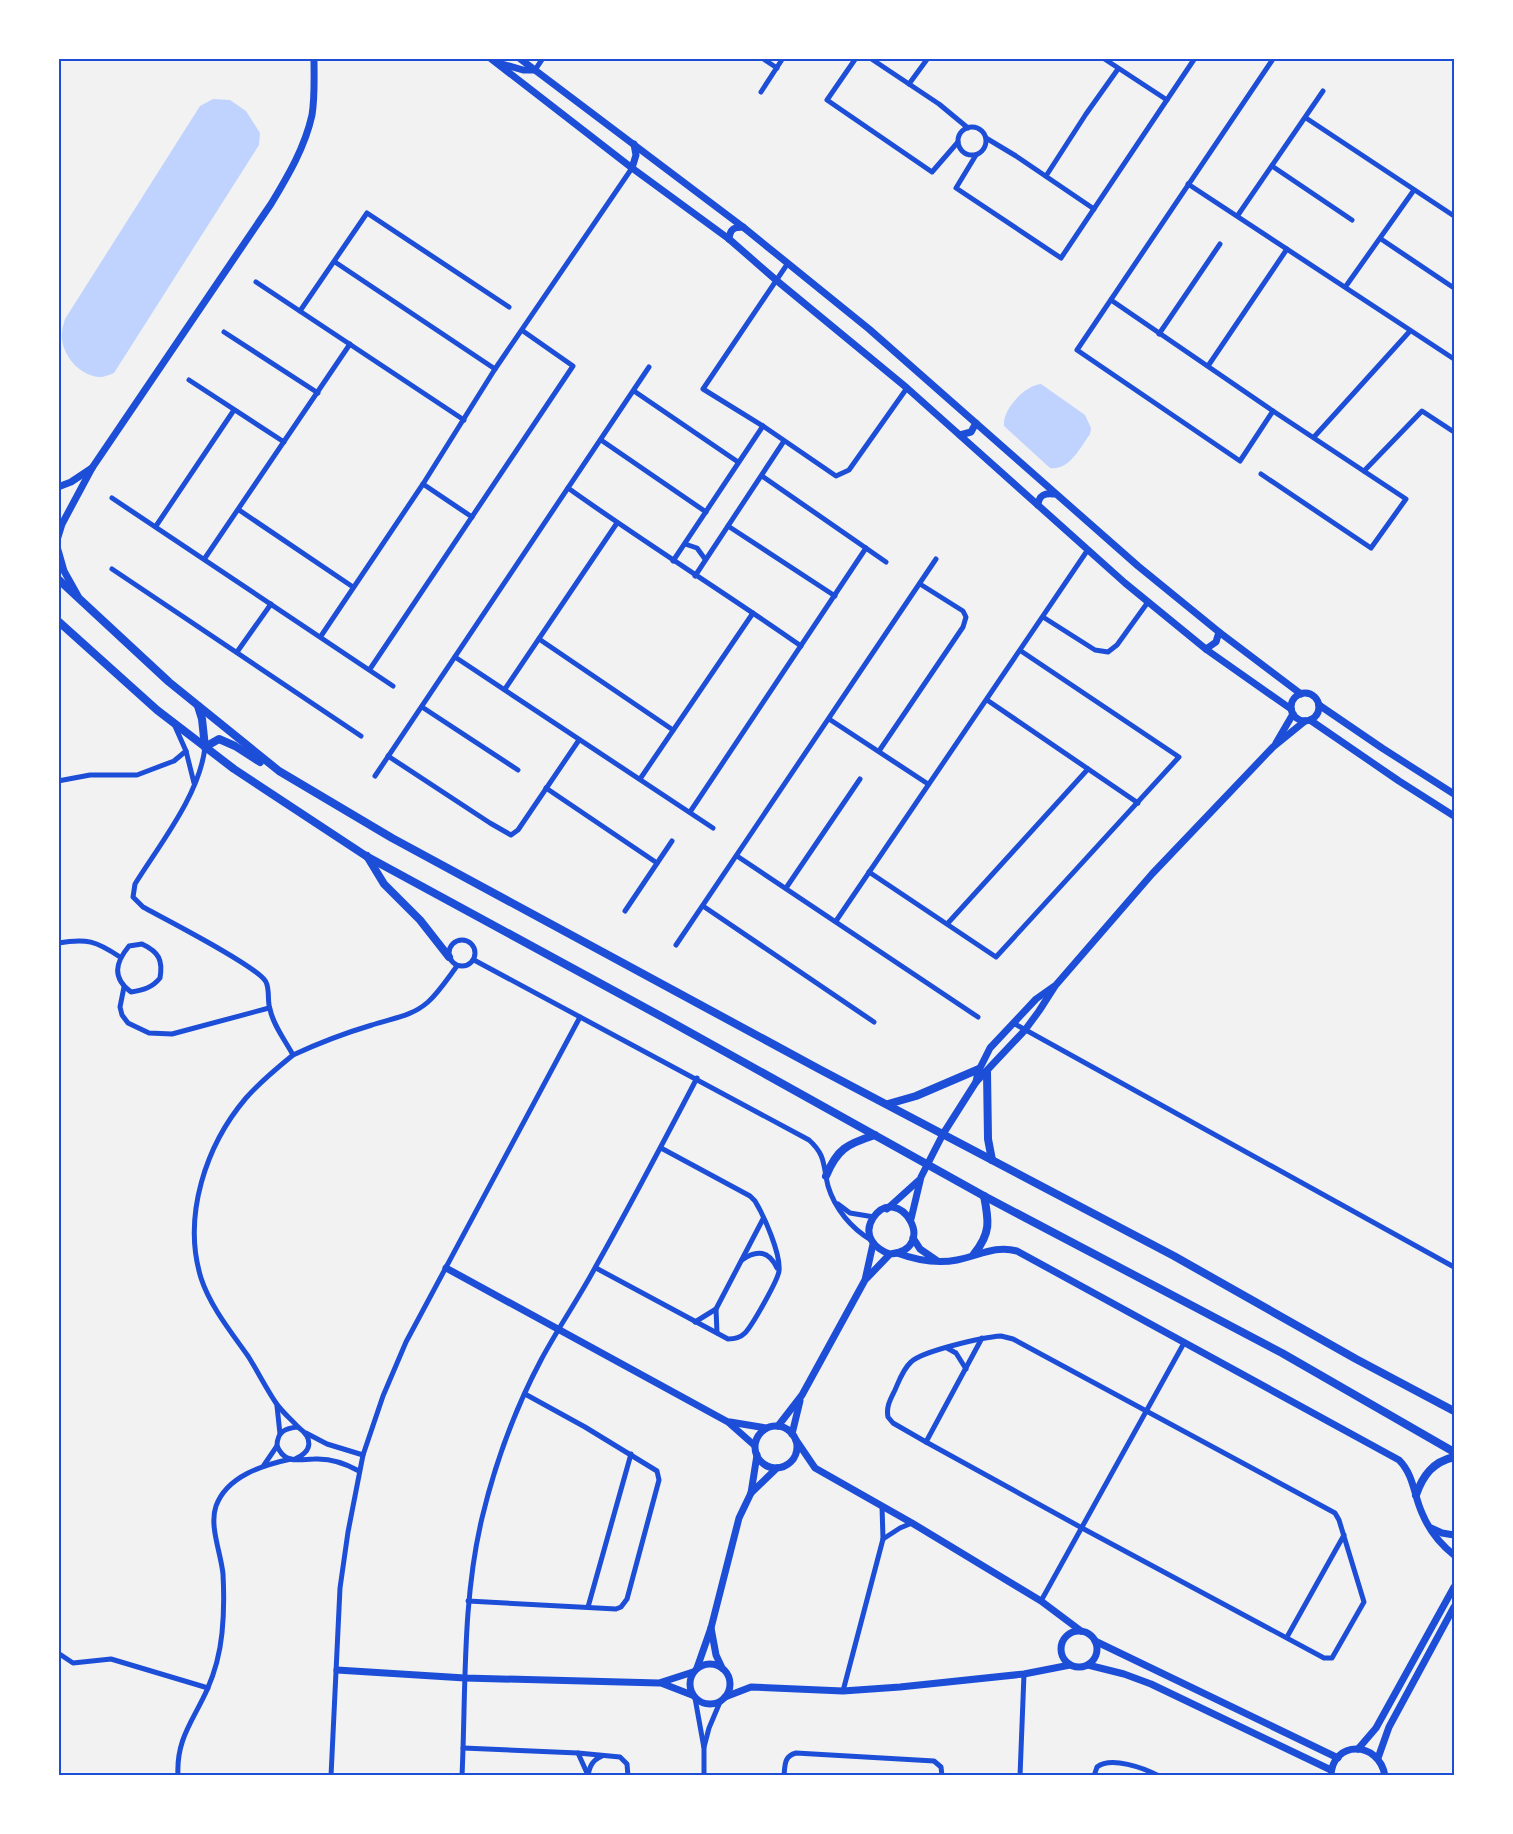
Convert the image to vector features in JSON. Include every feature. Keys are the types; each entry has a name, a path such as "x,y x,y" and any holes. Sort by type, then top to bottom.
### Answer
{"main road":[{"path":"58,579 170,682 279,771"},
{"path":"58,621 173,722 205,747 306,818 366,856 666,1018 984,1196 1282,1353 1455,1452"},
{"path":"198,706 205,747"},
{"path":"205,747 219,739 228,741 254,759 279,771 392,838 1174,1256 1455,1412"},
{"path":"366,856 384,884 420,920 449,957"},
{"path":"888,1104 983,1071 987,1130 992,1160"},
{"path":"826,1176 832,1161 844,1147 874,1135"},
{"path":"974,1254 982,1244 988,1227 984,1196"},
{"path":"1416,1495 1423,1478 1432,1467 1443,1460 1455,1457"}],"street":[{"path":"58,537 62,524 92,468 290,173 304,143 312,114 315,58"},
{"path":"519,58 788,263 869,329 1053,494 1138,566 1219,632 1301,694"},
{"path":"535,69 543,58"},
{"path":"762,58 777,68"},
{"path":"761,92 783,58"},
{"path":"856,58 827,100 932,172 957,142 962,131 975,127 981,130 986,138 1000,145 1094,209"},
{"path":"870,58 939,104 968,128"},
{"path":"909,84 928,58"},
{"path":"1103,58 1167,100"},
{"path":"976,154 956,188 1062,258 1195,58"},
{"path":"1273,59 1077,350 1240,461 1273,411"},
{"path":"492,60 512,68 535,69"},
{"path":"492,60 632,168 729,239 907,388 1087,551 1206,649 1292,711 1296,718 1308,721 1455,816"},
{"path":"1046,176 1118,69"},
{"path":"1238,215 1323,91"},
{"path":"1306,118 1455,216"},
{"path":"957,142 964,153 976,154 982,151 986,138"},
{"path":"321,636 423,484 495,369 632,168 636,155 634,144"},
{"path":"1272,166 1352,220"},
{"path":"1188,184 1455,359"},
{"path":"1346,286 1414,190"},
{"path":"300,311 367,213 509,307"},
{"path":"729,239 730,231 743,227"},
{"path":"1381,239 1455,288"},
{"path":"1159,334 1220,244"},
{"path":"1208,366 1287,249"},
{"path":"335,262 495,369"},
{"path":"788,263 703,389 839,477 849,470 907,388"},
{"path":"256,282 464,420"},
{"path":"1111,300 1406,499 1371,548 1261,474"},
{"path":"370,669 573,366 523,331"},
{"path":"1314,437 1410,331"},
{"path":"224,332 318,393"},
{"path":"205,558 350,344"},
{"path":"375,776 649,367"},
{"path":"189,380 284,442"},
{"path":"634,391 738,462"},
{"path":"156,526 234,410"},
{"path":"1364,471 1422,411 1455,432"},
{"path":"960,435 971,432 976,423"},
{"path":"673,561 763,426"},
{"path":"601,440 706,512"},
{"path":"696,576 784,441"},
{"path":"58,487 71,482 92,468"},
{"path":"762,476 886,562"},
{"path":"423,484 472,517"},
{"path":"568,489 801,646"},
{"path":"1038,505 1040,497 1053,494"},
{"path":"112,498 205,558 393,686"},
{"path":"238,510 353,586"},
{"path":"505,689 617,523"},
{"path":"728,526 835,596"},
{"path":"685,544 697,548 705,559"},
{"path":"690,812 866,548"},
{"path":"58,550 64,571 80,598"},
{"path":"836,921 1087,551"},
{"path":"676,945 936,559"},
{"path":"112,569 361,736"},
{"path":"879,751 964,624 966,617 963,611 920,584"},
{"path":"1043,617 1095,650 1108,652 1117,645 1148,602"},
{"path":"237,652 271,604"},
{"path":"640,779 753,613"},
{"path":"1206,649 1214,645 1219,632"},
{"path":"539,639 673,730"},
{"path":"869,872 996,957 1179,757 1021,651"},
{"path":"455,657 713,828"},
{"path":"1273,747 1292,711 1293,700 1301,694 1310,694 1319,705 1455,794"},
{"path":"987,700 1138,803"},
{"path":"911,1219 920,1179 943,1134 983,1071 1025,1030 1055,986 1152,874 1273,747 1317,714 1319,705"},
{"path":"422,707 518,770"},
{"path":"829,718 928,784"},
{"path":"173,722 186,751 194,785"},
{"path":"388,756 508,834 515,834 579,740"},
{"path":"205,747 203,765 186,803 135,885 133,897 143,908 260,974 266,981 269,1008 293,1054"},
{"path":"58,781 90,775 137,775 174,761 186,751"},
{"path":"948,923 1088,769"},
{"path":"786,888 860,779"},
{"path":"546,788 657,863"},
{"path":"625,911 672,841"},
{"path":"737,856 978,1017"},
{"path":"703,906 874,1022"},
{"path":"58,943 90,940 101,944 120,957"},
{"path":"459,940 469,942 475,949 474,960 465,967 457,966 449,957 450,947 459,940"},
{"path":"142,944 154,950 160,958 160,978 154,985 131,992 124,987 118,976 120,957 129,946 142,944"},
{"path":"474,960 809,1140 822,1155 834,1202 841,1213 880,1251 938,1262 955,1261 997,1248 1017,1251 1392,1455 1406,1467 1421,1512 1431,1528 1440,1542 1455,1555"},
{"path":"363,1455 327,1444 298,1427 277,1405 264,1380 206,1291 198,1264 195,1225 203,1176 226,1125 247,1097 293,1054 419,1009 439,990 457,966"},
{"path":"983,1071 990,1048 1036,999 1055,986"},
{"path":"124,987 120,1007 122,1015 128,1023 148,1034 172,1034 269,1008"},
{"path":"331,1776 340,1588 363,1455 383,1396 406,1342 580,1017"},
{"path":"1013,1023 1455,1267"},
{"path":"462,1776 468,1601 482,1517 502,1454 540,1361 596,1268 697,1078"},
{"path":"596,1268 728,1339 735,1339 745,1333 779,1272 775,1248 760,1208 750,1196 661,1148"},
{"path":"834,1202 850,1214 874,1217 887,1209 920,1179"},
{"path":"865,1280 894,1253 907,1248 913,1239 914,1228 905,1212 887,1209"},
{"path":"778,1426 802,1395 865,1280 872,1242 869,1232 874,1217"},
{"path":"717,1333 716,1310 764,1219"},
{"path":"913,1239 920,1249 938,1262"},
{"path":"741,1261 757,1252 765,1253 771,1256 779,1272"},
{"path":"446,1268 728,1422 754,1445 757,1455 765,1465 777,1468 786,1466 792,1460 797,1448 794,1437 802,1395"},
{"path":"695,1322 716,1310"},
{"path":"1001,1336 1013,1339 1337,1516 1363,1598 1363,1608 1334,1656 1330,1659 1324,1658 893,1423 888,1417 888,1404 903,1372 912,1360 982,1338 1001,1336"},
{"path":"926,1442 982,1338"},
{"path":"1041,1601 1184,1343"},
{"path":"947,1348 956,1353 966,1369"},
{"path":"468,1601 616,1609 621,1607 627,1599 659,1480 657,1471 525,1394"},
{"path":"264,1465 277,1446 280,1434 277,1405"},
{"path":"728,1422 766,1428 778,1426 786,1428 815,1468 1041,1601 1095,1641 1338,1758"},
{"path":"280,1434 287,1428 298,1427"},
{"path":"754,1445 757,1437 766,1428"},
{"path":"178,1776 177,1762 180,1745 208,1688 219,1652 222,1631 223,1572 215,1527 216,1507 228,1487 244,1475 264,1465 304,1455 309,1447 305,1433"},
{"path":"277,1446 282,1455 293,1459 338,1461 359,1471"},
{"path":"588,1607 631,1454"},
{"path":"704,1776 704,1748 694,1696 689,1683 711,1628 734,1537 751,1493 757,1455"},
{"path":"751,1493 777,1468"},
{"path":"843,1691 883,1539 882,1506"},
{"path":"883,1539 912,1523"},
{"path":"1431,1528 1455,1535"},
{"path":"1287,1636 1344,1535"},
{"path":"1358,1749 1376,1728 1455,1587"},
{"path":"1378,1758 1389,1727 1455,1607"},
{"path":"704,1748 708,1728 730,1684 716,1655 711,1628"},
{"path":"1081,1631 1067,1635 1060,1647 1064,1661 1076,1668 1088,1665 1151,1684 1331,1773 1338,1758 1351,1749 1366,1750 1378,1758 1385,1776"},
{"path":"1088,1665 1096,1655 1095,1641"},
{"path":"58,1653 73,1663 111,1659 208,1688"},
{"path":"659,1683 710,1664 722,1668"},
{"path":"337,1670 465,1678 659,1683 694,1696 707,1704 751,1687 843,1691 951,1683 1024,1674 1070,1665"},
{"path":"1020,1776 1024,1674"},
{"path":"463,1748 620,1757 628,1768 628,1776"},
{"path":"578,1753 588,1775"},
{"path":"784,1776 785,1762 791,1754 796,1753 934,1761 941,1767 942,1776"},
{"path":"588,1775 590,1765 596,1758 604,1755"},
{"path":"1094,1776 1097,1767 1107,1763 1130,1764 1159,1776"}],"water":[{"path":"213,99 230,100 246,111 260,133 259,145 114,373 100,377 85,373 72,362 64,348 62,333 65,319 200,106"},
{"path":"1041,384 1085,415 1091,428 1090,434 1073,457 1057,468 1050,468 1004,426 1007,413 1016,399 1028,389"}]}
